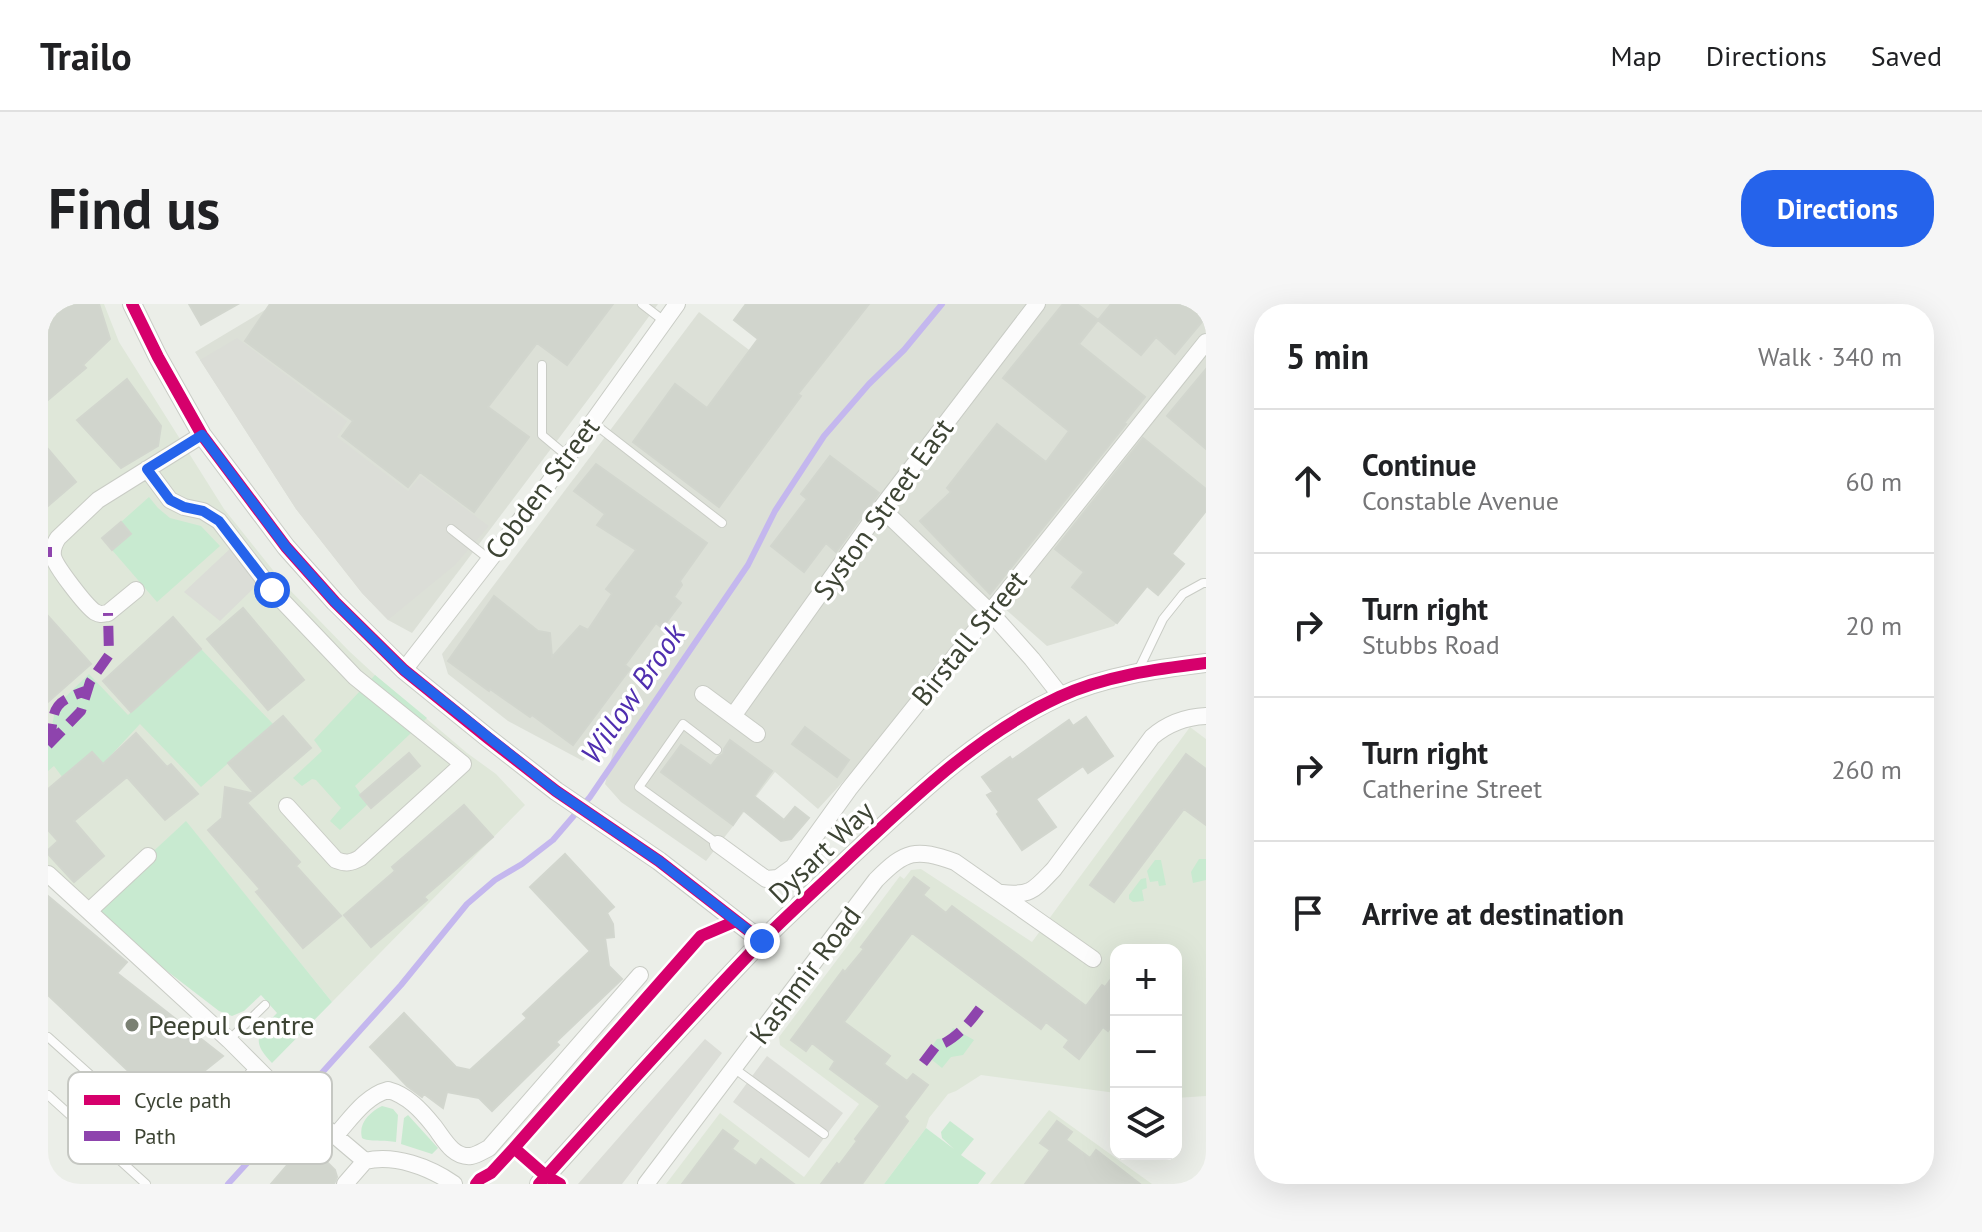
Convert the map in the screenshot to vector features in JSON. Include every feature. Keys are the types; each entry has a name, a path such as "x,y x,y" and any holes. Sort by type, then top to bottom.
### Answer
{"street":[{"path":"132,304 202,435 286,547 335,602 404,670 556,791 659,861 762,941"},
{"name":"Cobden Street","path":"404,670 568,456 677,304"},
{"name":"Syston Street East","path":"733,716 881,508 1037,304"},
{"name":"Birstall Street","path":"718,844 766,879 778,878 793,867 849,789 1206,342"},
{"path":"136,590 108,613 98,613 57,567 52,552 54,545 98,500 202,435"},
{"path":"147,469 170,500 203,511 219,521 272,590 355,677 463,764 353,863 336,860 287,806"},
{"path":"881,508 990,612 1061,696"},
{"name":"Dysart Way","path":"539,1184 762,941 922,788 1022,716 1061,696 1136,674 1206,663"},
{"path":"703,694 757,734"},
{"path":"1000,893 1021,895 1037,886 1054,869 1152,737 1164,727 1206,716"},
{"name":"Kashmir Road","path":"646,1184 876,880 902,858 930,853 955,862 1093,959"},
{"path":"89,911 148,856"},
{"path":"48,874 261,1072"},
{"path":"335,1136 363,1105 380,1092 388,1090 411,1102 433,1124 450,1148 473,1156 489,1148 640,975"},
{"path":"332,1134 365,1161"},
{"path":"345,1184 365,1161 381,1157 429,1170 454,1184"}],"lane":[{"path":"642,304 664,321"},
{"path":"542,365 542,435 568,456"},
{"path":"592,422 722,523"},
{"path":"451,529 489,559"},
{"path":"1136,674 1163,619 1183,594 1206,583"},
{"path":"717,750 683,724 639,787 718,844"},
{"path":"229,1040 265,1005"},
{"path":"48,1037 87,1072"},
{"path":"251,1072 255,1067"},
{"path":"735,1069 824,1134"},
{"path":"48,1095 68,1113"},
{"path":"124,1164 146,1184"}],"shaded area":[{"path":"48,304 104,304 119,342 224,509 284,584 375,675 496,774 525,805 332,1002 186,822 89,911 48,865"},
{"path":"275,304 658,304 412,633 388,620 362,593 296,509 195,352"},
{"path":"805,304 1206,304 1206,510 1114,626 1047,646 1003,607 818,809 775,772 706,861 621,802 605,784 623,712 583,761 508,721 448,674 442,654 699,312 777,371"},
{"path":"237,338 347,421 337,437 408,491 421,476 489,526 455,565 388,620 362,593 296,509 200,360"},
{"path":"232,547 261,581 220,621 184,592"},
{"path":"1190,727 1206,739 1206,1096 1182,1098 1182,944 1110,944 1110,1092 981,1075 948,1094 884,1184 666,1184 720,1113 804,1177 859,1104 780,1045 779,1037 900,876 904,879 911,870 921,869 1032,942"},
{"path":"705,1039 722,1053 622,1184 578,1184"},
{"path":"767,1056 843,1113 809,1158 733,1102"},
{"path":"1049,1110 1110,1154 1110,1160 1119,1160 1152,1184 990,1184"}],"green space":[{"path":"149,497 170,518 201,526 220,546 157,602 112,550 131,534 121,522"},
{"path":"201,649 273,724 201,787 140,724 103,764 92,752 63,778 54,766 48,771 48,745 56,706 89,674 128,715"},
{"path":"375,675 427,718 355,786 368,804 340,830 330,821 341,808 316,780 312,779 302,786 293,778 322,751 314,740"},
{"path":"186,821 332,1002 272,1063 261,1049 259,1037 277,1013 261,995 244,1011 232,1016 219,1011 89,911"},
{"path":"1199,859 1206,859 1206,880 1193,883 1191,872"},
{"path":"1155,860 1161,860 1166,885 1159,886 1158,881 1150,882 1147,871"},
{"path":"1146,878 1147,888 1142,890 1144,901 1133,902 1129,895 1141,879"},
{"path":"953,1028 974,1040 963,1055 951,1057 942,1068 926,1055 937,1039 947,1038"},
{"path":"382,1106 393,1109 398,1115 396,1142 362,1138 366,1119"},
{"path":"408,1115 438,1148 432,1154 401,1144 404,1118"},
{"path":"950,1121 974,1139 961,1155 986,1173 978,1184 884,1184 926,1128 954,1149 942,1138 941,1132"}],"building":[{"path":"48,304 99,304 110,339 83,365 86,368 48,400"},
{"path":"189,304 238,304 201,325"},
{"path":"270,304 613,304 567,365 537,343 488,407 529,437 474,512 420,472 408,487 342,436 353,421 245,341"},
{"path":"746,304 869,304 798,394 801,396 719,507 633,442 675,384 707,408 758,339 734,320"},
{"path":"1063,304 1077,304 1098,320 1079,344 1145,397 990,594 920,521 951,492 947,488 997,424 1046,462 1069,431 1003,378"},
{"path":"1111,304 1206,304 1206,317 1175,354 1156,337 1141,355 1098,320"},
{"path":"1206,369 1206,449 1167,416"},
{"path":"127,379 161,426 158,446 121,468 77,420"},
{"path":"1143,438 1206,489 1206,511 1172,554 1184,564 1158,595 1147,586 1117,623 1072,587 1084,572 1055,549"},
{"path":"48,449 76,482 48,506"},
{"path":"830,456 879,493 836,552 826,543 804,572 771,546 807,499 801,494"},
{"path":"596,464 707,543 680,581 682,585 674,597 681,603 662,628 656,623 625,665 630,669 573,745 448,661 494,596 538,631 550,633 552,657 580,626 588,630 612,594 606,589 636,550 597,525 605,514 574,491"},
{"path":"121,522 131,534 112,550 102,538"},
{"path":"243,608 304,680 268,710 207,639"},
{"path":"48,616 91,664 48,702"},
{"path":"173,617 201,649 131,712 103,681"},
{"path":"283,716 311,748 247,803 300,862 296,866 341,916 303,948 256,892 260,889 208,830 222,818 225,787 255,794 228,763"},
{"path":"1086,717 1113,756 1088,773 1083,766 1036,799 1056,827 1022,850 997,814 999,812 987,795 993,792 982,777 1069,720 1073,726"},
{"path":"805,727 849,760 837,777 792,744"},
{"path":"136,733 167,767 171,764 198,794 165,820 127,777 74,821 104,856 74,882 48,854 48,850 58,841 48,830 48,789 92,752 103,764"},
{"path":"730,740 772,771 754,796 784,820 795,807 809,818 791,839 781,841 743,810 733,825 661,772 681,745 711,766 723,754"},
{"path":"409,753 420,766 371,808 360,795"},
{"path":"1186,754 1206,769 1206,825 1184,809 1114,902 1090,885"},
{"path":"464,805 493,837 424,897 427,900 371,947 344,915 395,871 392,867"},
{"path":"565,854 614,907 607,913 613,924 614,937 605,938 609,966 622,979 556,1042 559,1045 492,1111 479,1098 447,1092 443,1108 424,1094 422,1097 407,1086 370,1047 404,1013 456,1067 470,1070 527,1018 523,1014 590,951 530,887"},
{"path":"914,877 929,888 923,895 946,913 952,906 1086,1006 1102,985 1105,987 1110,980 1110,1028 1108,1031 1103,1027 1079,1059 1064,1047 1069,1040 1046,1022 1041,1029 912,933 844,1022 890,1056 884,1064 907,1081 913,1074 928,1085 904,1117 908,1121 862,1184 821,1184 837,1163 839,1165 880,1106 830,1069 835,1061 812,1043 806,1051 791,1040 843,970 845,972 864,949 861,947"},
{"name":"Peepul Centre","path":"48,896 127,962 117,973 223,1056 203,1072 129,1072 48,995"},
{"path":"1057,1121 1072,1132 1066,1140 1090,1158 1096,1150 1140,1184 1025,1184 1050,1150 1040,1143"},
{"path":"723,1130 738,1141 732,1149 756,1166 761,1159 794,1184 682,1184"},
{"path":"288,1164 329,1164 337,1177 334,1184 271,1184"}],"waterway":[{"name":"Willow Brook","path":"323,1072 401,985 467,904 495,880 553,840 590,797 748,565 775,511 824,436 942,304"},
{"name":"Willow Brook","path":"228,1184 246,1164"}],"marked path":[{"path":"48,745 81,711 90,682 109,655 108,613"},
{"path":"49,744 56,708 66,699 88,690"},
{"path":"923,1063 936,1046 967,1025 981,1007"}],"cycle path":[{"path":"132,304 202,435 286,547 335,602 404,670 488,738 556,791 659,861 762,941"},
{"path":"539,1184 771,932 947,769 1029,712 1076,690 1131,674 1206,663"},
{"path":"514,1148 701,936 736,921"},
{"path":"476,1184 514,1148 560,1184"}],"place":[{"name":"Peepul Centre","path":"132,1025"}],"route":[{"path":"272,590 219,521 203,511 177,505 170,500 147,469 202,435 286,547 335,602 404,670 556,791 659,861 762,941"}]}
